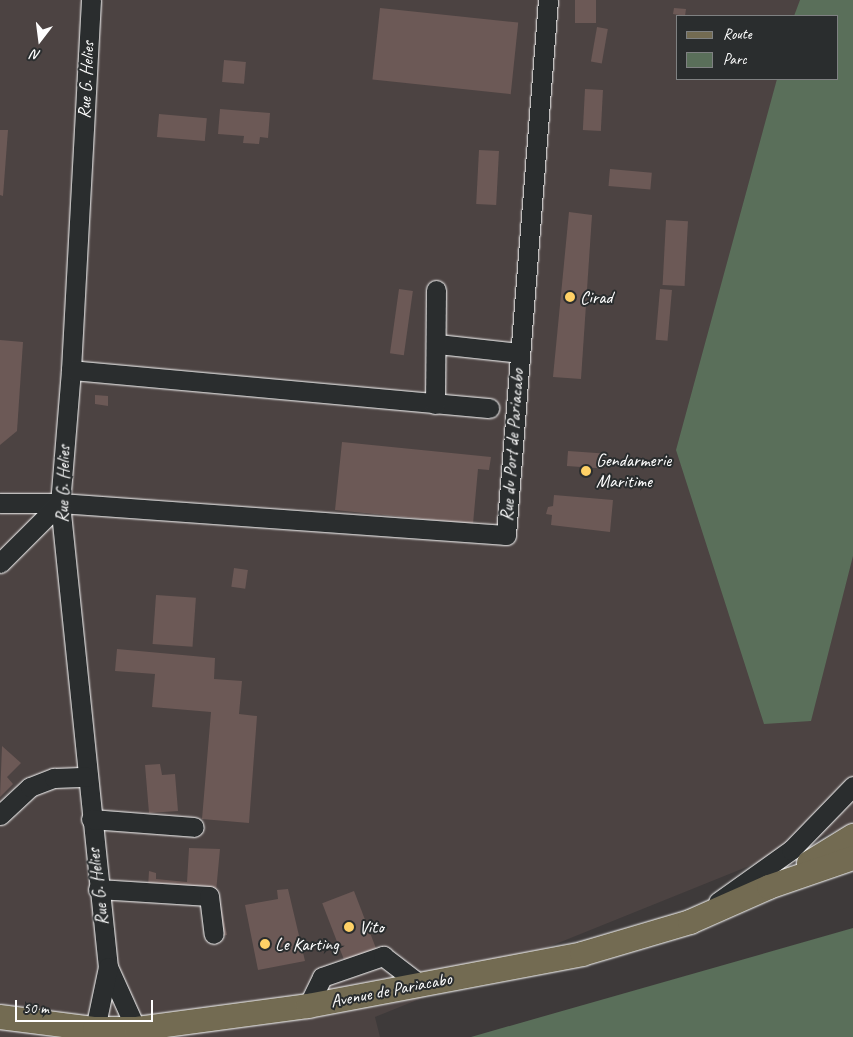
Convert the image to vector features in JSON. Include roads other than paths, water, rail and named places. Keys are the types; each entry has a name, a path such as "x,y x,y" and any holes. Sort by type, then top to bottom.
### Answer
{"main road":[{"name":"Avenue de Pariacabo","path":"769,887 853,836"},
{"name":"Avenue de Pariacabo","path":"0,1018 97,1033 136,1033 308,1006 418,983 582,954 690,922 769,887 853,858"}],"lane":[{"name":"Rue G. Helies","path":"90,0 71,370 60,503 86,777 108,967 136,1033"},
{"name":"Rue du Port de Pariacabo","path":"60,503 506,535 548,0"},
{"path":"435,404 438,344 436,290"},
{"path":"438,344 519,353"},
{"path":"71,370 489,408"},
{"path":"0,503 60,503"},
{"path":"0,563 60,503"},
{"path":"0,815 30,787 54,778 86,777"},
{"path":"690,922 791,850 853,786"},
{"path":"91,819 194,827"},
{"path":"98,889 209,896 214,934"},
{"path":"308,1006 322,977 383,956 418,983"},
{"name":"Rue G. Helies","path":"97,1033 108,967"}],"place":[{"name":"Cirad","path":"570,297"},
{"name":"Gendarmerie Maritime","path":"586,471"},
{"name":"Vito","path":"349,927"},
{"name":"Le Karting","path":"265,944"}]}
